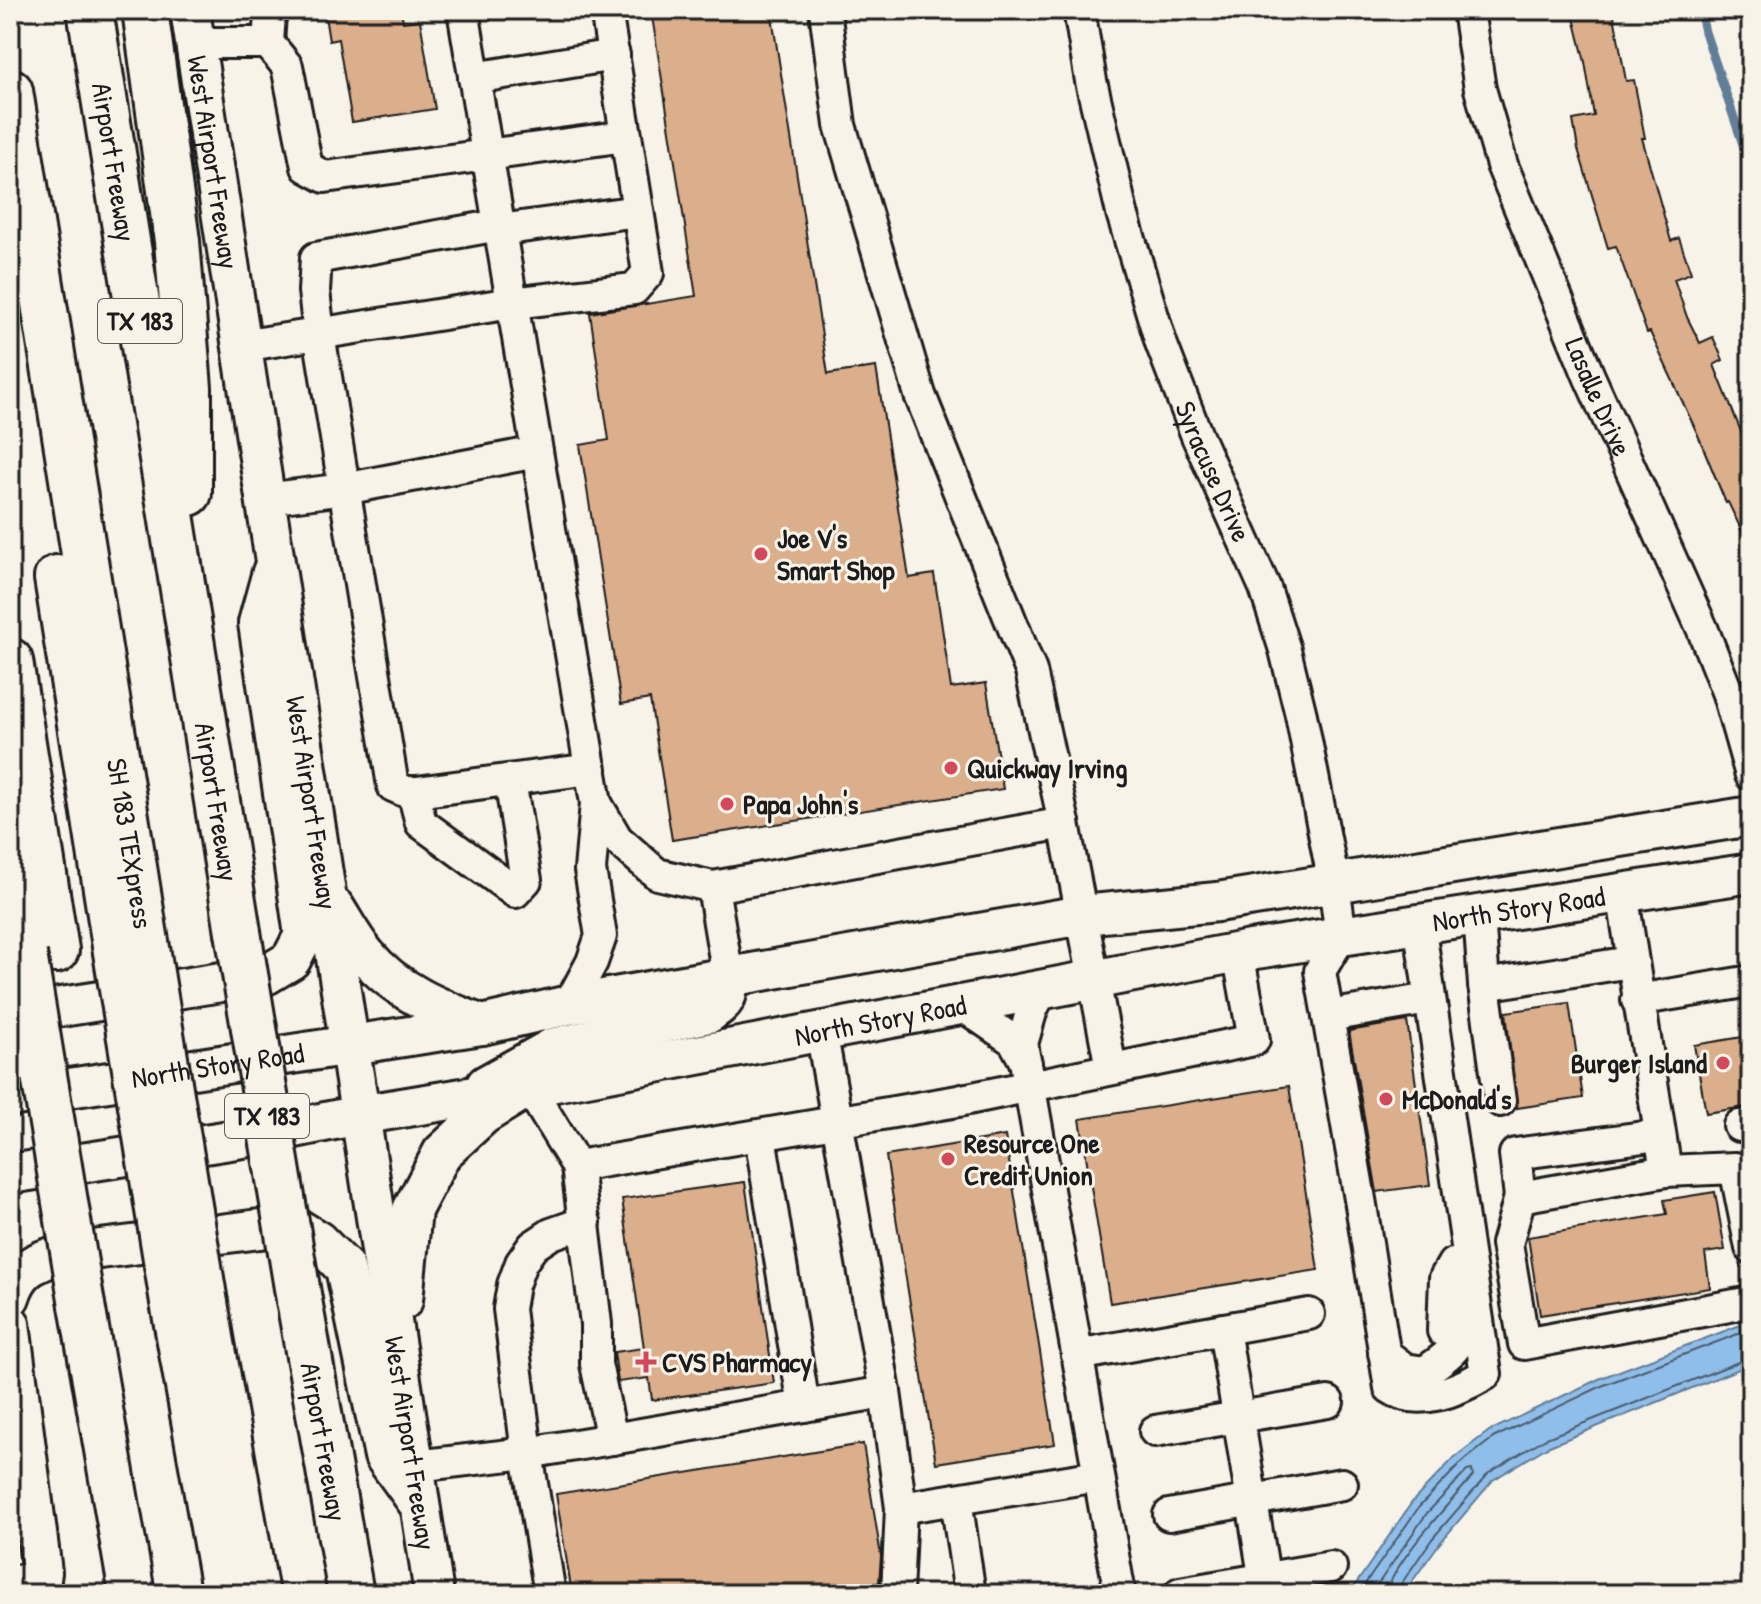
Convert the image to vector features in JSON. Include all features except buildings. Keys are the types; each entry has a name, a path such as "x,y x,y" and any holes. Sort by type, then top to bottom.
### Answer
{"highway":[{"name":"Airport Freeway","path":"90,10 238,932 351,1594"},
{"path":"145,10 177,241 189,388 190,631"},
{"name":"SH 183 TEXpress","path":"10,91 130,944"},
{"name":"SH 183 TEXpress","path":"10,284 130,944 189,1303 225,1594"},
{"path":"10,661 40,952 53,1130 132,1594"},
{"path":"10,863 40,952"},
{"path":"10,1009 53,1130"},
{"name":"SH 183 TEXpress","path":"189,1303 256,1594"}],"main road":[{"name":"West Airport Freeway","path":"193,27 434,1594"},
{"path":"10,1015 266,975 291,960 304,935 258,623 276,560"},
{"name":"North Story Road","path":"10,1097 482,1025 569,1005 1082,915 1217,902 1751,816"},
{"name":"North Story Road","path":"10,1174 256,1136 359,1115 529,1087 1238,952 1751,873"},
{"path":"327,896 365,955 389,978 440,1009 482,1025"},
{"path":"466,1097 552,1048 709,1013 725,1002 728,977"},
{"path":"398,1351 412,1210 442,1153 483,1115 529,1087"},
{"path":"10,1297 15,1283 32,1264 60,1254 292,1225 318,1241 345,1268 384,1456 422,1508"},
{"path":"10,1324 42,1572 24,1587 10,1517"}],"street":[{"path":"268,43 270,14 274,10"},
{"path":"463,10 596,803 590,870 601,936 592,962 569,1005"},
{"path":"242,346 512,303 634,289 648,273 606,10"},
{"path":"825,10 840,125 920,395 1031,671 1111,1068"},
{"name":"Syracuse Drive","path":"1079,10 1091,81 1118,198 1161,343 1197,436 1265,588 1285,650 1301,715 1341,936"},
{"name":"Lasalle Drive","path":"1468,10 1480,89 1502,165 1589,376 1702,628 1728,694 1751,775"},
{"path":"193,27 268,43 287,66 307,167 325,177 626,136"},
{"path":"474,78 614,55"},
{"path":"591,769 413,792 393,786 319,334 314,291 316,258 499,227 638,211"},
{"path":"266,499 344,489 537,452"},
{"path":"413,792 421,823 515,892 526,880 510,780"},
{"path":"596,803 617,839 657,874 713,887 1064,823"},
{"path":"713,887 728,977"},
{"path":"1622,892 1666,1171"},
{"path":"1479,914 1484,985 1500,1101"},
{"path":"1341,936 1320,971 1390,1388 1403,1397 1445,1394 1486,1374 1419,923"},
{"path":"577,1166 958,1101 1026,1063 1111,1068 1254,1040 1238,952"},
{"path":"1484,985 1631,962"},
{"path":"1637,1000 1751,981"},
{"path":"1043,988 1032,1009 1026,1063 1120,1594"},
{"path":"1328,1016 1429,999"},
{"path":"960,1004 1014,1041 1026,1063"},
{"path":"821,1030 885,1392 901,1508 897,1594"},
{"path":"1384,1353 1405,1369 1425,1372 1455,1351 1463,1337 1465,1322 1459,1279 1453,1264 1440,1142 1439,1068"},
{"path":"529,1087 577,1166 596,1324 596,1364 612,1439"},
{"path":"1659,1135 1515,1154 1520,1197 1507,1244 1524,1344 1751,1302"},
{"path":"760,1136 804,1406"},
{"path":"1520,1197 1666,1171 1735,1168 1751,1248"},
{"path":"550,1594 527,1453 509,1309 521,1263 533,1246 551,1234 585,1222"},
{"path":"1077,1355 1309,1314"},
{"path":"1224,1329 1266,1586"},
{"path":"416,1466 527,1453 885,1392"},
{"path":"1155,1431 1328,1402"},
{"path":"901,1508 1098,1476"},
{"path":"1169,1515 1342,1484"},
{"path":"956,1499 970,1594"},
{"path":"1180,1593 1266,1586 1331,1567"}],"water":[{"path":"1751,1321 1751,1364 1547,1447 1493,1480 1439,1544 1403,1594 1349,1594 1413,1501 1455,1457 1489,1431 1601,1378"}],"waterway":[{"path":"1700,10 1751,168"}],"place":[{"name":"Joe V's Smart Shop","path":"761,554"},
{"name":"Quickway Irving","path":"951,768"},
{"name":"Papa John's","path":"727,804"},
{"name":"Burger Island","path":"1723,1063"},
{"name":"McDonald's","path":"1386,1099"},
{"name":"Resource One Credit Union","path":"948,1159"},
{"name":"CVS Pharmacy","path":"646,1362"}]}
